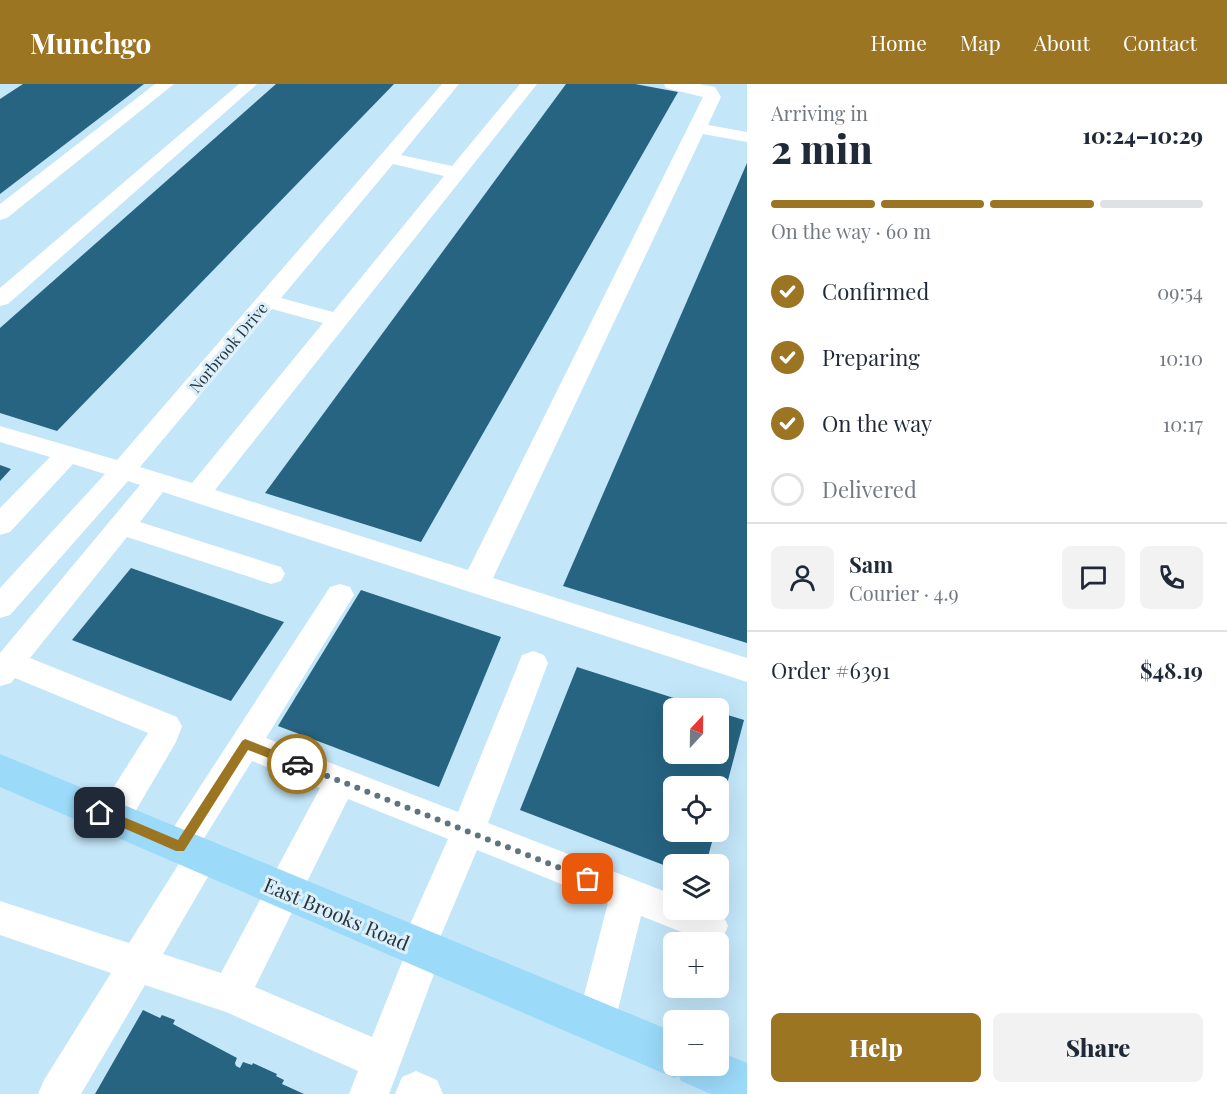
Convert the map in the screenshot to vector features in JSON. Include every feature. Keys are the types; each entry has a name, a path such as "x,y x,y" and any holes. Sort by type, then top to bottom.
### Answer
{"main road":[{"name":"East Brooks Road","path":"1,773 663,1050"},
{"path":"723,1076 747,1086"}],"street":[{"path":"0,214 166,84"},
{"path":"0,299 249,84"},
{"name":"Norbrook Drive","path":"0,607 123,470 451,84"},
{"path":"198,494 529,84"},
{"path":"476,583 712,97 709,91 672,84"},
{"path":"697,128 747,137"},
{"path":"388,158 457,173"},
{"path":"267,301 338,320"},
{"path":"0,434 158,481 747,670"},
{"path":"0,525 68,454"},
{"path":"113,818 165,733 166,726 5,668 158,481"},
{"path":"122,526 271,574"},
{"path":"58,1094 137,965 245,744 339,595"},
{"path":"0,918 230,995 375,1077 421,948 533,663"},
{"path":"245,744 710,926"},
{"path":"230,995 286,891 340,781"},
{"path":"596,1022 628,894"},
{"path":"415,1094 416,1091 423,1094"}],"building":[{"path":"23,84 144,84 0,194 0,99"},
{"path":"276,84 394,84 57,431 0,413 0,328"},
{"path":"566,84 635,84 678,92 421,542 265,493"},
{"path":"747,163 747,643 563,586"},
{"path":"0,465 11,469 0,481"},
{"path":"131,568 284,622 231,701 72,640"},
{"path":"361,590 501,637 439,787 278,726"},
{"path":"577,667 674,698 663,698 663,764 729,764 729,715 744,720 729,776 663,776 663,842 712,842 709,854 663,854 663,865 520,810"},
{"path":"143,1010 160,1018 162,1015 175,1020 173,1024 237,1058 236,1066 240,1068 243,1062 252,1065 253,1063 277,1074 276,1076 284,1080 282,1084 304,1094 95,1094"}],"way so far":[{"path":"297,764 588,879"}],"route":[{"path":"100,813 180,847 245,744 297,764"}]}
